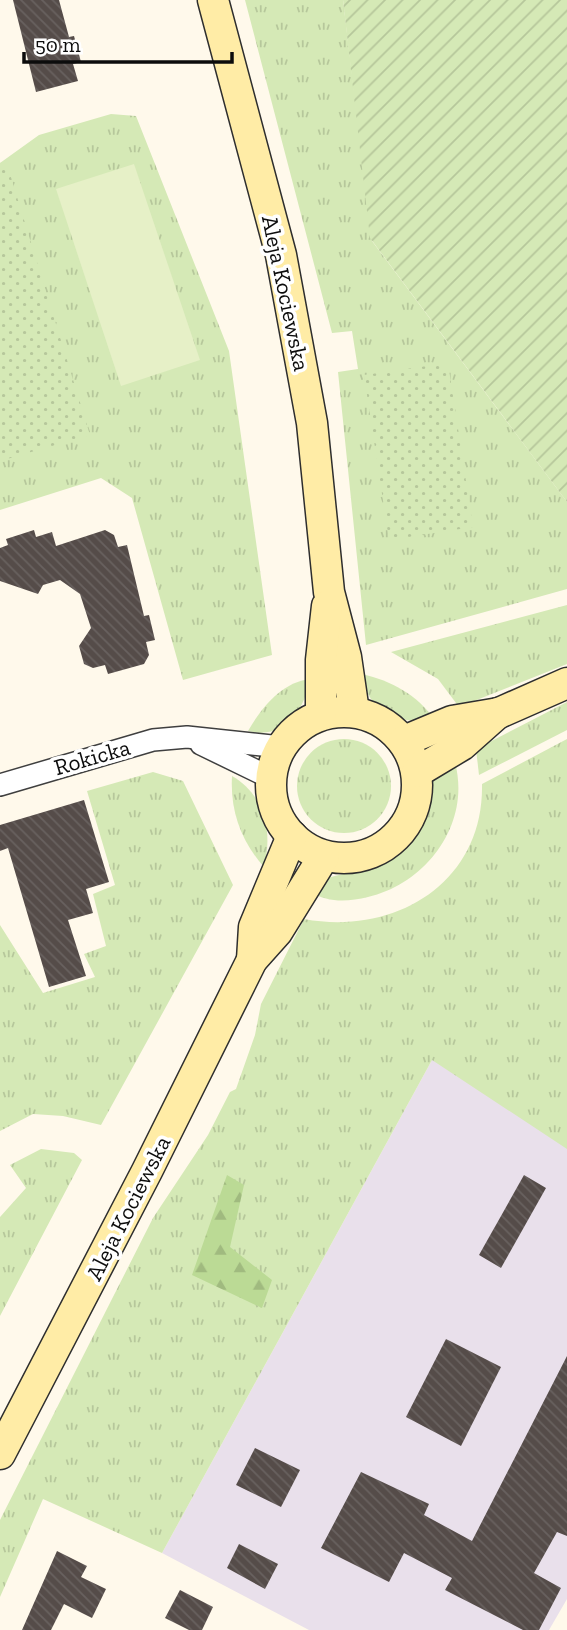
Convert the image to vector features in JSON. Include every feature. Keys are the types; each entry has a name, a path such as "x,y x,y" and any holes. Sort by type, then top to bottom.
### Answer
{"street":[{"name":"Aleja Kociewska","path":"213,0 281,255 312,422 329,592 346,657 354,712"},
{"name":"Aleja Kociewska","path":"321,714 321,660 329,592"},
{"path":"404,741 452,722 499,713 567,683"},
{"path":"354,712 382,721 404,741 417,772 417,796 409,820 394,839 373,852 349,858 324,856 292,836 279,819 272,799 271,778 281,747 292,733 321,714 354,712"},
{"path":"417,772 461,745 499,713"},
{"path":"187,737 271,778"},
{"name":"Rokicka","path":"0,785 153,740 187,737 281,747"},
{"name":"Aleja Kociewska","path":"252,960 254,927 292,836"},
{"name":"Aleja Kociewska","path":"0,1454 147,1171 252,960 276,932 324,856"}],"shaded area":[{"path":"432,1060 567,1097 567,1599 549,1630 309,1630 162,1553"}],"green space":[{"path":"245,0 343,0 372,241 567,502 567,589 366,645 338,372 358,369 352,331 332,333"},
{"path":"343,0 567,0 567,502 370,238"},
{"path":"111,114 136,116 229,351 272,655 183,680 132,498 101,478 0,510 0,163 39,135"},
{"path":"6,161 90,435 0,461 0,163"},
{"path":"134,164 200,360 121,386 56,189"},
{"path":"448,363 473,527 389,540 364,375"},
{"path":"567,605 567,664 459,707 438,679 391,652"},
{"path":"362,674 403,690 420,703 434,719 409,720 387,713 370,698"},
{"path":"310,679 303,702 291,720 272,731 248,731 273,698 290,685"},
{"path":"567,702 567,730 479,775 476,749"},
{"path":"344,739 362,743 377,753 387,768 391,786 387,804 377,819 362,829 344,833 326,829 311,819 301,804 297,786 301,768 311,753 326,743"},
{"path":"567,739 567,1149 432,1060 162,1553 43,1499 0,1597 0,1520 153,1218 208,1135 230,1092 236,1089 255,1035 261,1004 304,919 338,922 370,919 401,910 428,895 451,875 468,849 479,819 482,784"},
{"path":"454,759 458,782 457,805 441,846 427,864 390,890 368,897 338,900 311,892 327,878 374,866 399,850 419,824 430,785"},
{"path":"153,772 183,781 233,885 101,1125 63,1116 33,1114 0,1131 0,925 43,993 95,977 84,954 106,946 93,894 115,885 87,791"},
{"path":"232,776 252,793 264,816 267,854 264,867 249,847 239,825 233,801"},
{"path":"41,1149 74,1153 82,1160 0,1316 0,1217 26,1188 10,1165"},
{"path":"227,1175 244,1185 230,1247 272,1280 262,1308 192,1275"}],"building":[{"path":"13,0 59,0 69,37 74,36 81,62 73,64 78,81 36,92"},
{"path":"34,530 36,537 52,532 56,546 105,530 114,535 118,547 127,545 144,616 149,615 155,640 146,642 149,655 144,664 108,674 105,665 93,668 84,664 79,646 91,628 80,594 60,580 43,585 38,594 0,581 0,548 8,545 6,539"},
{"path":"84,800 109,882 86,889 93,913 68,920 86,976 49,987 8,848 0,851 0,825"},
{"path":"524,1175 546,1188 501,1268 479,1255"},
{"path":"446,1339 501,1367 461,1446 406,1417"},
{"path":"567,1356 567,1536 557,1532 534,1573 561,1588 539,1630 523,1630 445,1590 452,1578 404,1553 389,1582 321,1548 361,1472 429,1504 424,1515 472,1541"},
{"path":"255,1448 300,1470 281,1507 236,1485"},
{"path":"239,1544 278,1564 265,1589 227,1568"},
{"path":"57,1551 87,1566 81,1577 106,1589 92,1618 64,1604 51,1630 22,1630"},
{"path":"180,1590 213,1607 202,1630 189,1630 165,1618"}]}
